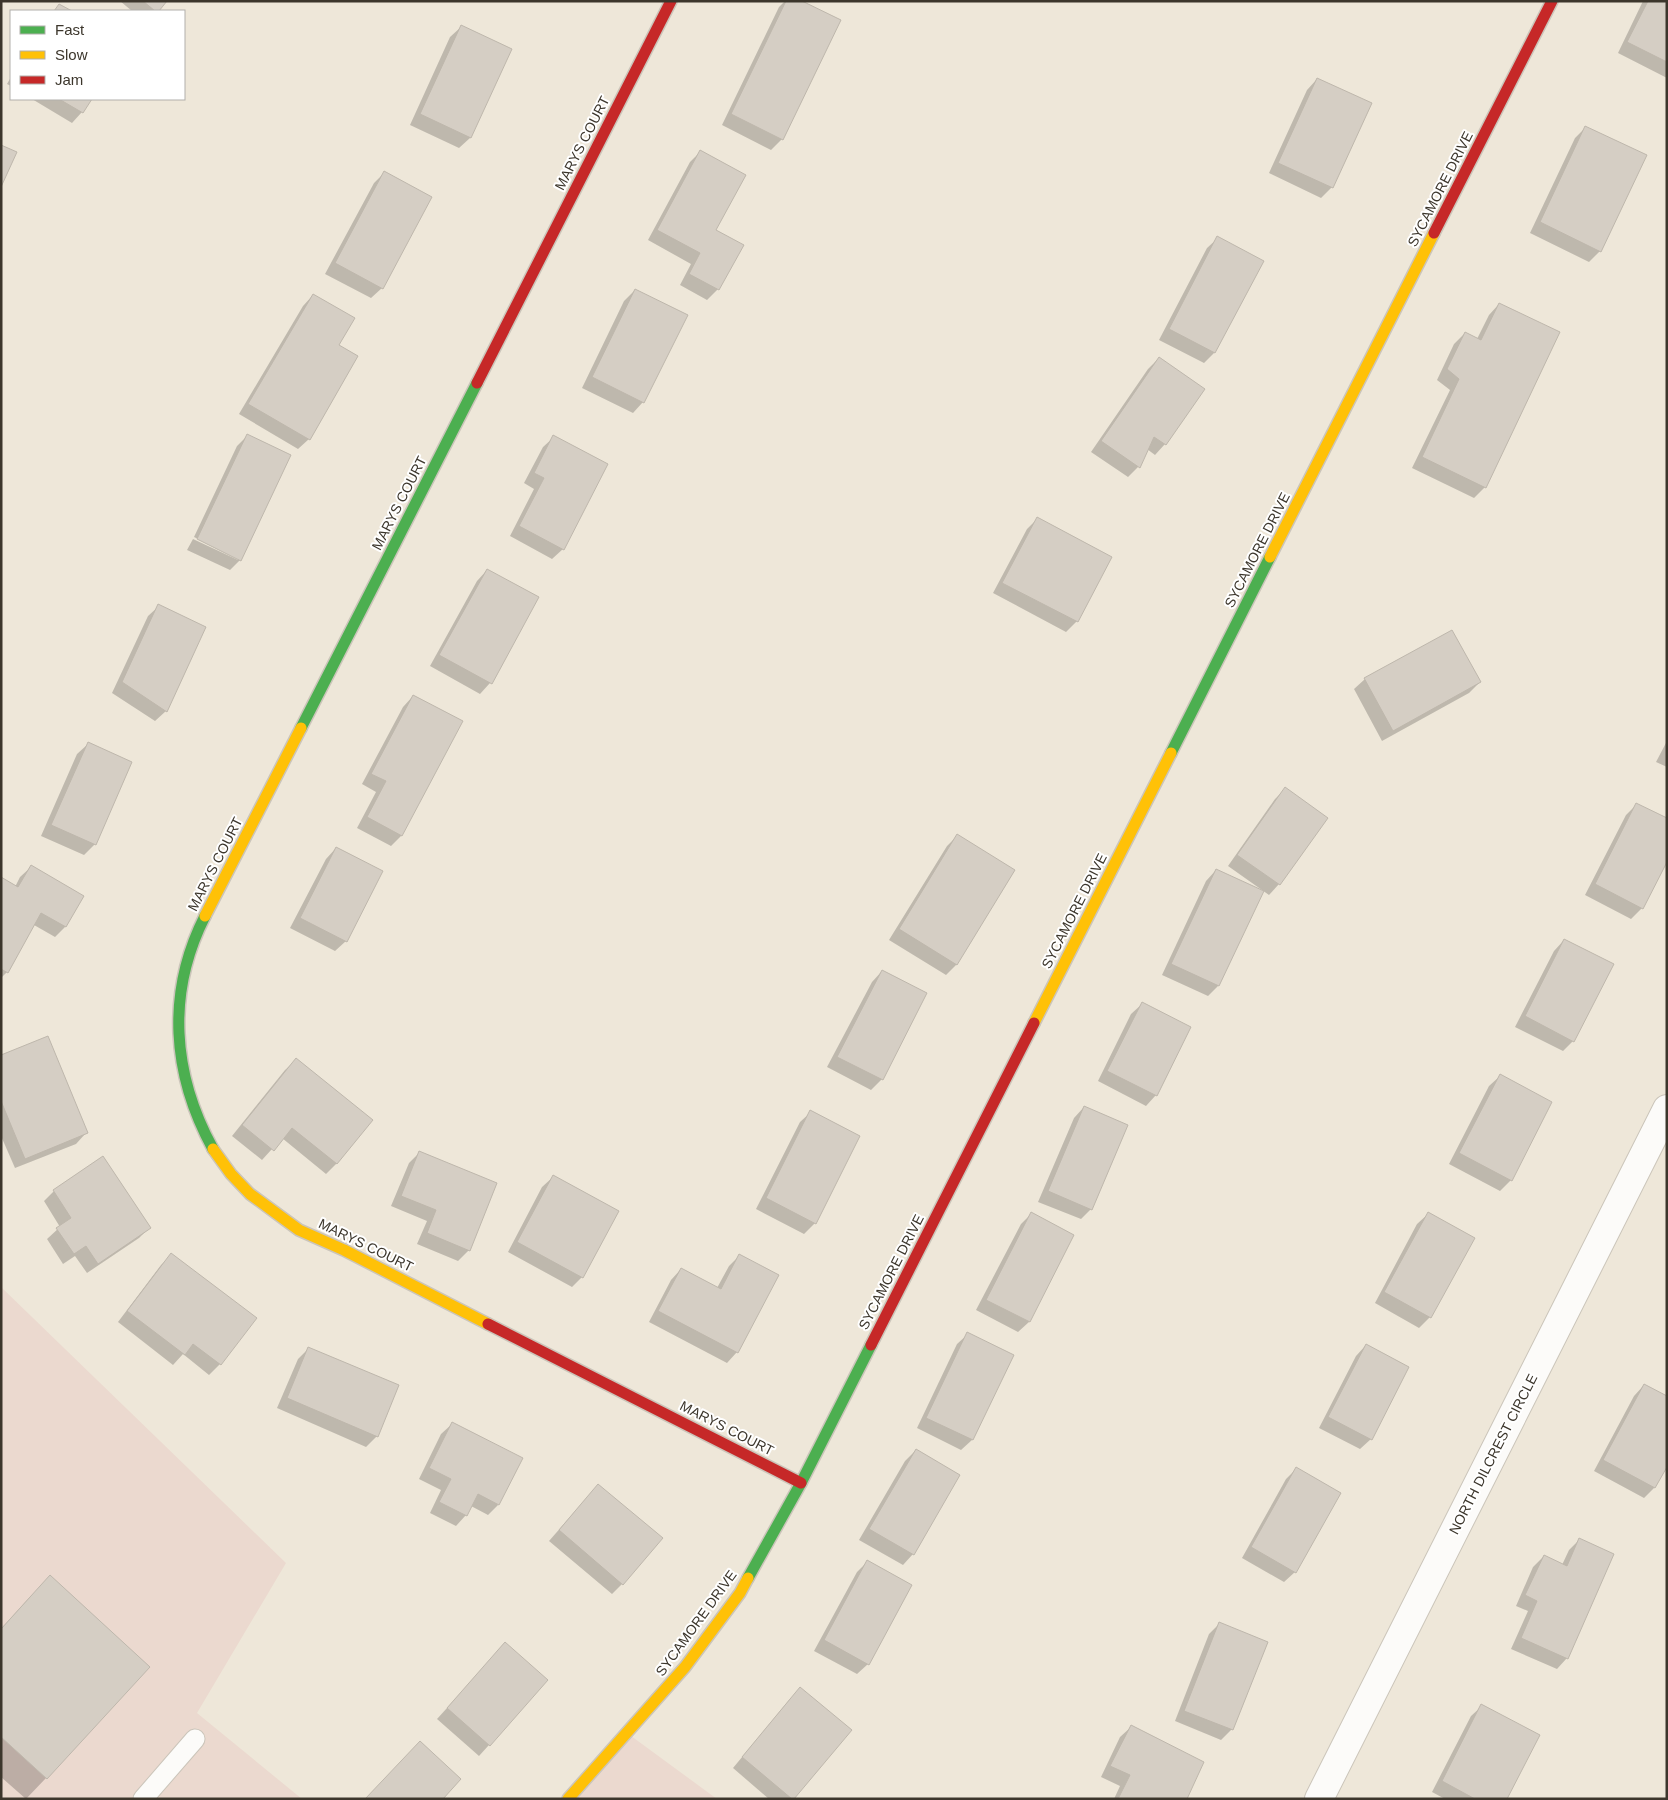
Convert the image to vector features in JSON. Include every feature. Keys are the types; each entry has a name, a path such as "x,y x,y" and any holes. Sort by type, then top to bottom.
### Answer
{"street":[{"name":"MARYS COURT","path":"671,1 199,928 188,956 180,991 178,1026 181,1064 191,1102 204,1136 225,1167 250,1193 299,1230 344,1250 802,1483"},
{"name":"SYCAMORE DRIVE","path":"568,1799 685,1667 740,1593 802,1483 1552,1"},
{"name":"NORTH DILCREST CIRCLE","path":"1319,1799 1667,1109"}],"lane":[{"path":"143,1799 195,1739"}],"shaded area":[{"path":"1,1287 286,1563 197,1713 302,1799 1,1799"},
{"path":"627,1733 717,1799 568,1799"}],"building":[{"path":"143,1 167,1 160,10 154,10"},
{"path":"786,1 802,1 841,20 783,140 731,114"},
{"path":"1648,1 1667,1 1667,62 1627,42"},
{"path":"59,4 70,10 55,10"},
{"path":"461,25 512,49 471,138 420,114"},
{"path":"1317,78 1372,103 1333,188 1278,163"},
{"path":"61,100 91,100 83,113"},
{"path":"1585,126 1647,155 1601,252 1540,222"},
{"path":"1,145 17,152 1,187"},
{"path":"700,150 746,175 716,230 744,245 719,290 689,274 700,253 657,230"},
{"path":"384,171 432,197 383,289 335,263"},
{"path":"1217,236 1264,261 1215,353 1169,329"},
{"path":"635,289 688,315 644,403 592,377"},
{"path":"313,294 355,318 339,345 358,356 310,440 248,404"},
{"path":"1499,303 1560,332 1486,488 1422,457 1459,379 1447,369 1465,332 1481,340"},
{"path":"1159,357 1205,389 1166,445 1154,437 1140,468 1101,441"},
{"path":"247,434 291,455 241,561 197,539"},
{"path":"553,435 608,464 564,550 519,526 544,478 534,473"},
{"path":"1037,517 1112,557 1078,622 1002,583"},
{"path":"487,569 539,597 492,684 439,655"},
{"path":"158,604 206,627 167,712 122,682"},
{"path":"1452,630 1481,682 1393,731 1364,678"},
{"path":"413,695 463,721 402,836 367,817 386,781 371,774"},
{"path":"88,742 132,762 96,845 51,825"},
{"path":"1285,787 1328,818 1280,885 1237,855"},
{"path":"1636,803 1667,818 1667,862 1643,909 1595,884"},
{"path":"957,834 1015,870 957,965 899,929"},
{"path":"336,847 383,871 347,942 300,918"},
{"path":"31,865 84,896 66,927 41,913 8,973 1,969 1,877 18,887"},
{"path":"1216,869 1264,891 1219,986 1171,964"},
{"path":"1564,939 1614,964 1574,1042 1525,1016"},
{"path":"882,970 927,993 883,1080 837,1057"},
{"path":"1142,1002 1191,1027 1157,1096 1107,1071"},
{"path":"48,1036 88,1133 25,1159 1,1101 1,1055"},
{"path":"296,1058 373,1120 337,1164 292,1128 274,1151 242,1125"},
{"path":"1500,1074 1552,1102 1512,1181 1459,1153"},
{"path":"1084,1106 1128,1125 1092,1210 1048,1191"},
{"path":"810,1110 860,1136 816,1224 766,1198"},
{"path":"419,1151 497,1183 470,1251 427,1233 436,1210 401,1196"},
{"path":"103,1156 151,1228 98,1264 86,1246 74,1254 56,1228 71,1218 53,1190"},
{"path":"553,1175 619,1211 583,1278 517,1242"},
{"path":"1031,1212 1074,1235 1030,1322 986,1300"},
{"path":"1428,1212 1475,1238 1431,1318 1384,1292"},
{"path":"171,1253 257,1318 221,1365 193,1344 185,1355 127,1311"},
{"path":"739,1254 779,1275 738,1353 658,1311 681,1268 721,1289"},
{"path":"967,1332 1014,1355 973,1440 926,1418"},
{"path":"1366,1344 1409,1367 1372,1440 1328,1417"},
{"path":"308,1347 399,1385 378,1437 287,1398"},
{"path":"1644,1384 1667,1396 1667,1467 1655,1488 1603,1460"},
{"path":"452,1422 523,1458 499,1505 478,1494 467,1516 439,1502 451,1479 429,1468"},
{"path":"916,1449 960,1475 914,1555 869,1529"},
{"path":"1296,1467 1341,1493 1296,1573 1251,1547"},
{"path":"598,1484 663,1538 623,1585 559,1530"},
{"path":"1579,1538 1614,1554 1568,1659 1521,1638 1537,1601 1525,1595 1544,1555 1567,1566"},
{"path":"867,1560 912,1585 869,1665 824,1640"},
{"path":"50,1575 150,1667 47,1779 1,1737 1,1629"},
{"path":"1219,1622 1268,1642 1233,1730 1184,1711"},
{"path":"505,1642 548,1680 490,1746 447,1708"},
{"path":"800,1687 852,1730 794,1799 792,1799 742,1757"},
{"path":"1481,1704 1540,1735 1507,1799 1475,1799 1442,1781"},
{"path":"1131,1725 1204,1762 1187,1799 1118,1799 1130,1775 1110,1766"},
{"path":"420,1741 461,1779 443,1799 365,1799"}],"traffic: fast":[{"path":"301,728 477,383"},
{"path":"1171,753 1270,557"},
{"path":"205,916 192,945 184,974 179,1033 182,1063 189,1092 199,1121 213,1149"},
{"path":"748,1578 801,1483 871,1345"}],"traffic: slow":[{"path":"1270,557 1434,233"},
{"path":"205,916 301,728"},
{"path":"1034,1023 1171,753"},
{"path":"213,1149 231,1174 250,1194 299,1230 344,1250 488,1324"},
{"path":"568,1799 685,1667 740,1593 748,1578"}],"traffic: jam":[{"path":"477,383 671,1"},
{"path":"1434,233 1552,1"},
{"path":"871,1345 1034,1023"},
{"path":"488,1324 801,1483"}]}
